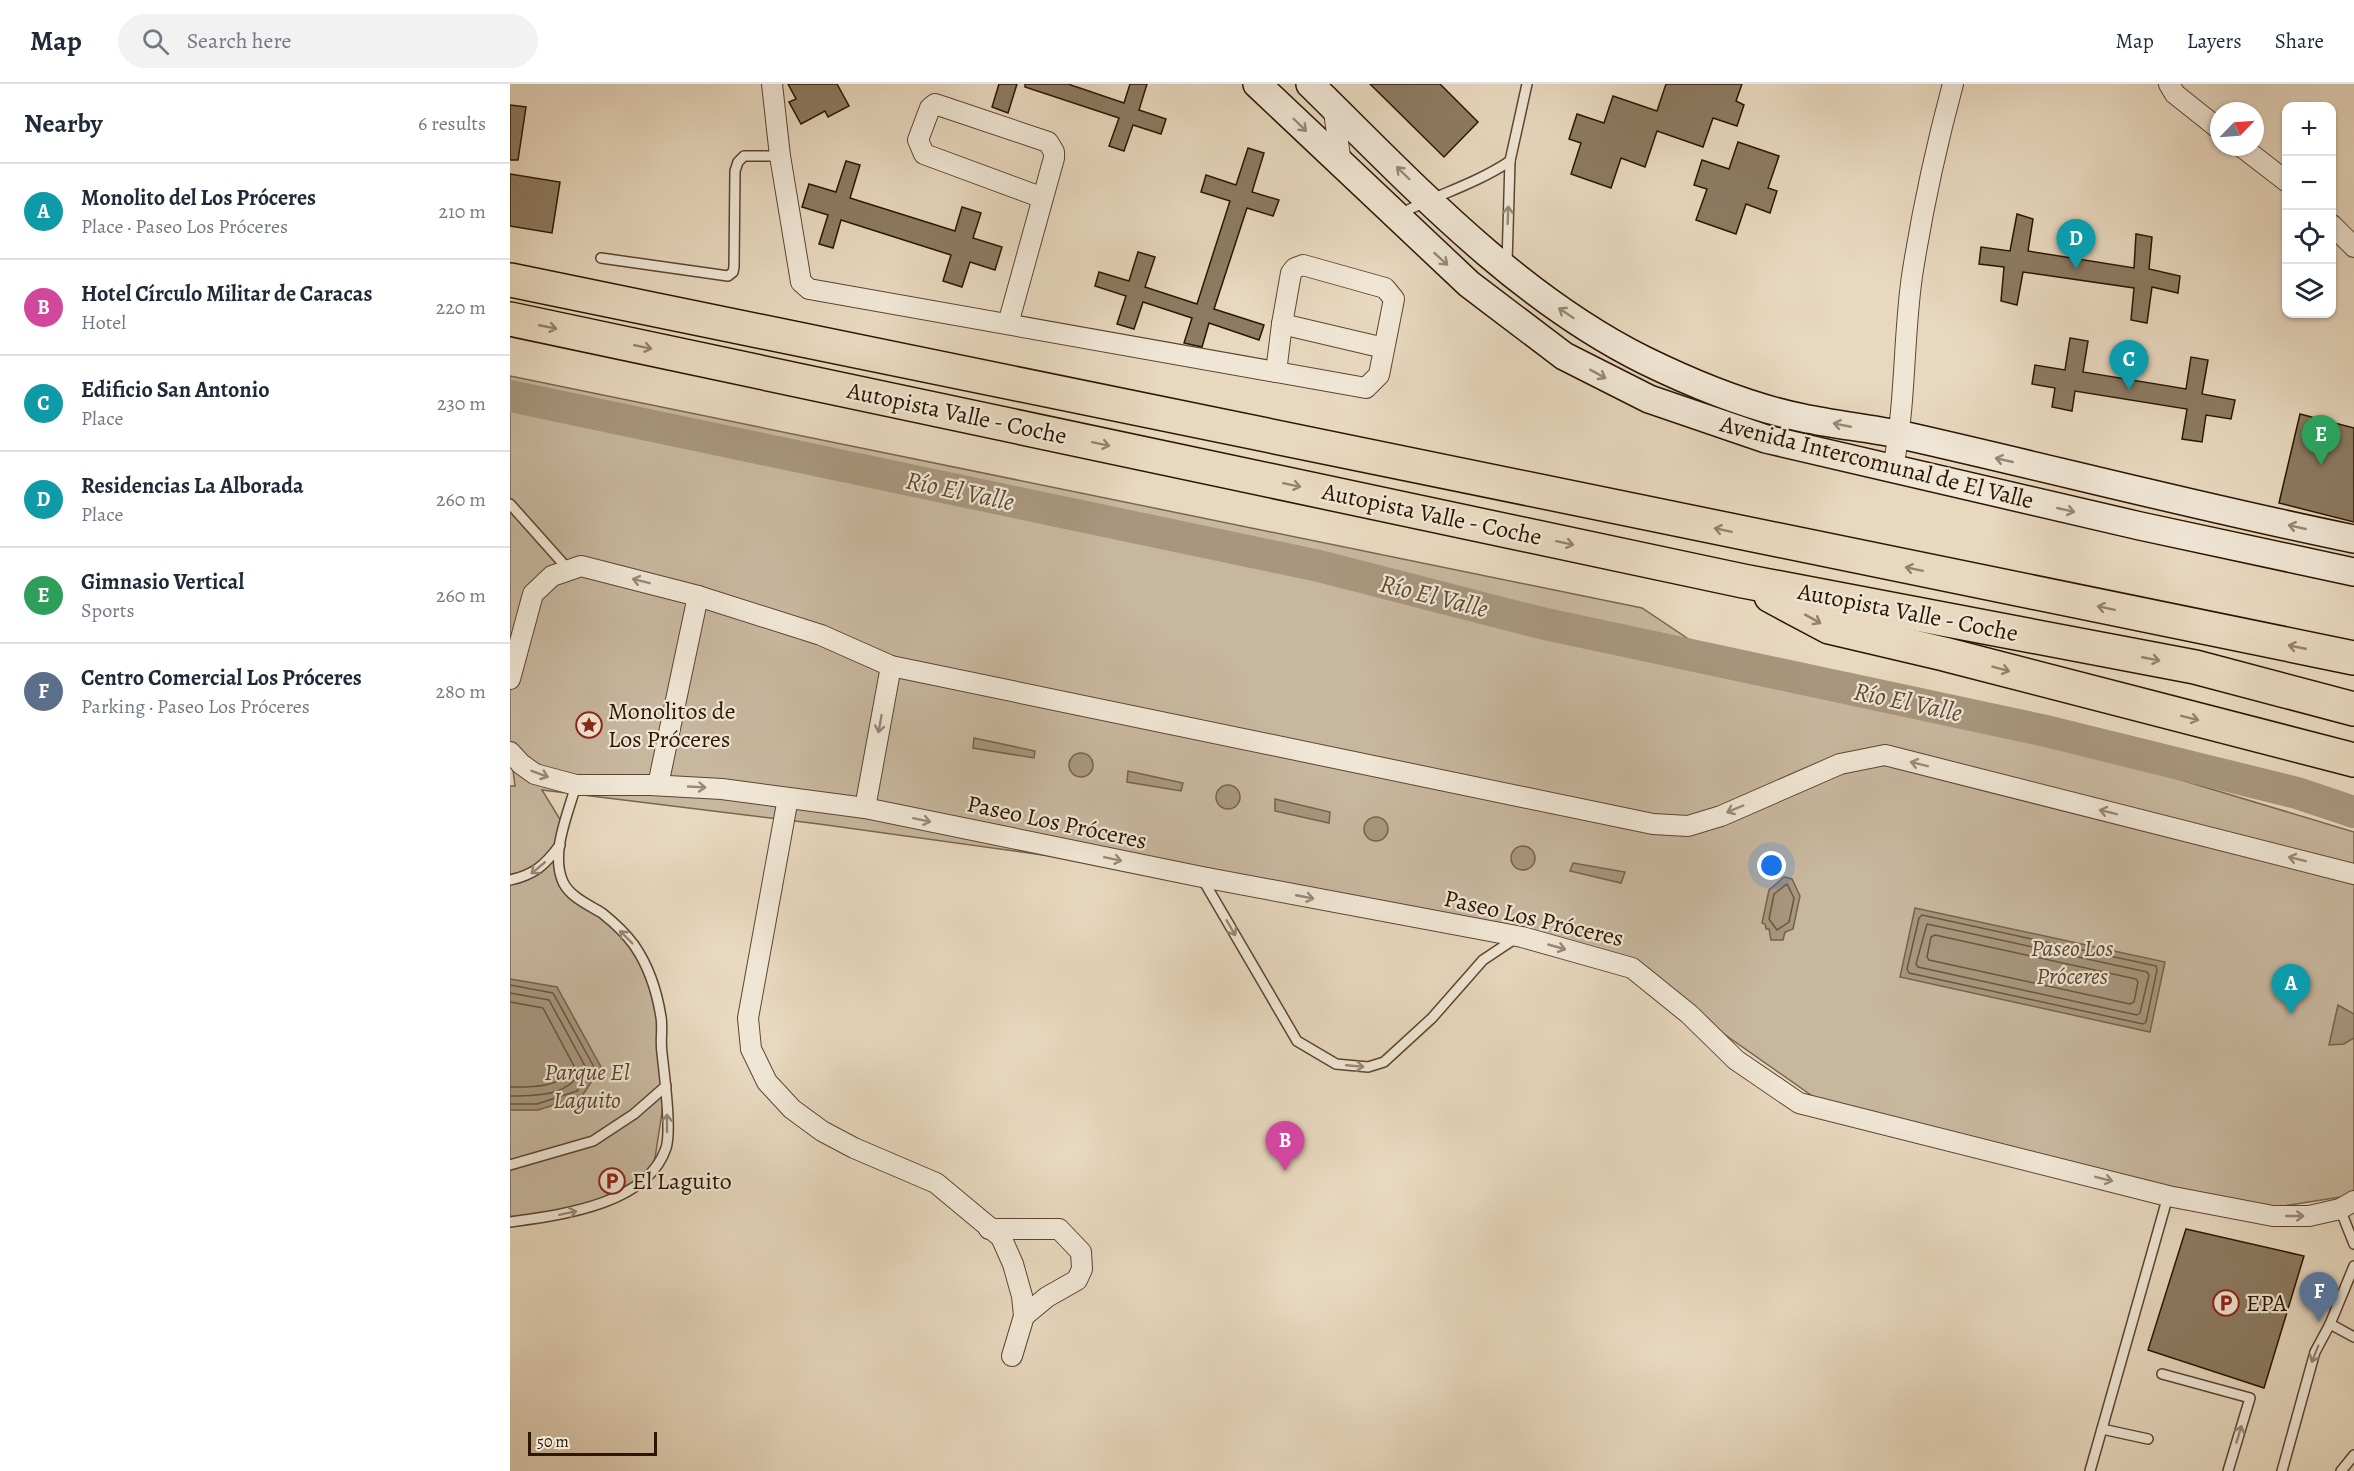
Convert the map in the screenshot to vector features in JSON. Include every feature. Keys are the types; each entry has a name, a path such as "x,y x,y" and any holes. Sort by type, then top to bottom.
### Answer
{"highway":[{"name":"Autopista Valle - Coche","path":"510,280 2354,658"},
{"name":"Autopista Valle - Coche","path":"510,319 1743,581 2195,667 2354,710"},
{"path":"1743,581 1829,627 1944,654 2354,760"}],"main road":[{"name":"Avenida Intercomunal de El Valle","path":"1257,84 1468,284 1564,356 1619,386 1649,399 1766,439 1893,467 1958,485 2354,572"},
{"name":"Avenida Intercomunal de El Valle","path":"1310,84 1331,96 1430,198 1507,269 1568,315 1643,360 1696,383 1800,417 1900,435 2196,505 2354,539"}],"street":[{"path":"772,84 780,156 801,282 809,289 1365,388 1379,375 1394,299 1391,293 1385,288 1304,265 1295,268 1291,273 1276,372"},
{"path":"1893,467 1900,435 1912,277 1940,136 1953,84"},
{"path":"2169,84 2175,94 2210,122"},
{"path":"1331,96 1341,164"},
{"path":"1008,324 1043,198 1054,158 1054,152 1048,142 935,104 930,108 918,140 924,154 1043,198"},
{"path":"2254,156 2282,178"},
{"path":"2336,230 2354,247"},
{"path":"1282,324 1384,348"},
{"path":"510,679 533,594 552,576 581,566 698,596 821,635 891,666 1653,824 1688,826 1721,816 1840,764 1885,755 2354,874"},
{"path":"658,785 698,596"},
{"path":"865,808 891,666"},
{"name":"Paseo Los Próceres","path":"510,752 535,774 576,785 658,785 722,789 865,808 1202,878 1519,936 1632,968 1689,1014 1736,1060 1799,1104 2168,1196 2273,1216 2309,1216 2347,1205"},
{"path":"788,798 748,1018 751,1048 767,1082 800,1114 854,1148 936,1184 1001,1238 1013,1264 1022,1296 1024,1316 1012,1356"},
{"path":"989,1229 1059,1229 1081,1252 1082,1269 1077,1280 1047,1297 1024,1316"}],"lane":[{"path":"1507,269 1510,160 1527,84"},
{"path":"601,258 728,276 733,273 734,267 738,162 744,156 780,156"},
{"path":"1395,217 1430,198 1484,178 1510,160"},
{"path":"510,504 568,569"},
{"path":"510,1222 569,1213 605,1202 634,1186 653,1171 667,1147 666,1086 661,1049 662,1018 650,973 634,945 604,915 580,901 564,885 561,875 560,845 576,785"},
{"path":"510,880 529,876 550,858 560,845"},
{"path":"1202,878 1297,1041 1336,1064 1368,1067 1384,1062 1432,1018 1483,960 1519,936"},
{"path":"510,1165 593,1141 633,1114 666,1086"},
{"path":"2090,1471 2168,1196"},
{"path":"2347,1205 2354,1244"},
{"path":"2282,1471 2314,1352 2330,1324 2354,1266"},
{"path":"2330,1324 2354,1336"},
{"path":"2162,1374 2250,1398 2228,1471"},
{"path":"2103,1429 2148,1439"},
{"path":"2341,1471 2354,1455"}],"green space":[{"name":"Paseo Los Próceres","path":"510,376 1642,608 1750,680 2128,764 2354,832 2354,1195 2231,1214 1838,1114 1644,978 1518,936 1202,877 819,824 542,790 561,821 561,875 580,901 634,945 662,1018 666,1086 653,1171 605,1202 510,1224 510,786 515,786 510,745"}],"water":[{"path":"974,738 1035,751 1034,758 973,748"},
{"path":"1081,753 1089,757 1093,765 1089,773 1081,777 1073,773 1069,765 1073,757"},
{"path":"1128,771 1183,783 1181,791 1127,782"},
{"path":"1228,785 1236,789 1240,797 1236,805 1228,809 1220,805 1216,797 1220,789"},
{"path":"1275,799 1330,812 1329,823 1275,811"},
{"path":"1376,817 1381,818 1387,824 1387,834 1381,840 1376,841 1371,840 1365,834 1364,829 1365,824 1371,818"},
{"path":"1523,846 1531,850 1535,858 1531,866 1523,870 1515,866 1511,858 1515,850"},
{"path":"1573,863 1625,872 1621,883 1570,871"},
{"path":"1784,877 1792,879 1800,896 1793,929 1785,932 1783,940 1771,940 1769,929 1766,929 1765,924 1762,923 1769,890"},
{"path":"1915,908 2165,962 2150,1032 1900,977"},
{"path":"510,979 557,987 601,1067 582,1096 538,1110 510,1110"},
{"path":"2338,1005 2354,1014 2354,1038 2344,1044 2329,1045"}],"building":[{"path":"788,84 837,84 849,106 828,117 825,111 801,124 789,102 796,99"},
{"path":"999,84 1017,84 1008,113 992,107"},
{"path":"1025,84 1068,84 1124,103 1130,84 1147,84 1139,110 1166,119 1161,134 1133,125 1124,151 1109,146 1119,118 1025,87"},
{"path":"1370,84 1440,84 1478,122 1444,157"},
{"path":"1666,84 1742,84 1736,101 1744,105 1737,126 1713,118 1703,147 1657,131 1645,167 1621,158 1611,188 1571,174 1581,143 1569,139 1577,114 1604,123 1613,96 1657,111"},
{"path":"510,105 526,107 518,160 510,160"},
{"path":"1738,142 1779,156 1768,188 1777,191 1770,213 1746,204 1736,234 1696,220 1707,189 1694,185 1702,160 1729,169"},
{"path":"1248,148 1264,153 1252,192 1279,200 1273,216 1247,208 1214,309 1264,325 1259,340 1209,323 1202,347 1184,343 1192,318 1143,302 1134,329 1117,324 1126,296 1095,286 1099,272 1129,281 1138,252 1155,257 1145,287 1197,304 1230,201 1201,192 1206,175 1236,185"},
{"path":"846,161 860,165 850,198 955,231 962,207 981,213 973,238 1002,247 995,270 970,262 962,287 943,281 951,255 841,220 833,248 819,244 828,215 802,207 809,184 836,192"},
{"path":"510,174 560,182 552,233 510,226"},
{"path":"2017,214 2033,219 2028,251 2134,268 2136,234 2152,237 2149,269 2180,276 2178,293 2152,287 2147,323 2131,320 2134,288 2023,272 2017,305 2001,301 2004,267 1979,264 1981,247 2010,251"},
{"path":"2070,338 2088,341 2083,372 2186,389 2191,357 2208,360 2202,394 2235,400 2231,419 2206,415 2202,442 2182,439 2187,409 2075,391 2072,411 2052,407 2055,388 2032,384 2035,365 2065,370"},
{"path":"2300,414 2354,428 2354,522 2279,503"},
{"name":"EPA","path":"2186,1229 2304,1256 2264,1388 2148,1350"}],"waterway":[{"name":"Río El Valle","path":"510,396 1319,566 1541,623 2046,731 2297,793 2354,812"}],"place":[{"name":"Residencias La Alborada","path":"2076,269"},
{"name":"Edificio San Antonio","path":"2129,390"},
{"name":"Gimnasio Vertical","path":"2321,465"},
{"name":"Monolitos de Los Próceres","path":"589,725"},
{"name":"Monolito del Los Próceres","path":"2291,1014"},
{"name":"Hotel Círculo Militar de Caracas","path":"1285,1171"},
{"name":"El Laguito","path":"612,1181"},
{"name":"EPA","path":"2226,1303"},
{"name":"Centro Comercial Los Próceres","path":"2319,1322"}],"park label":[{"name":"Parque El Laguito","path":"587,1086"}]}
